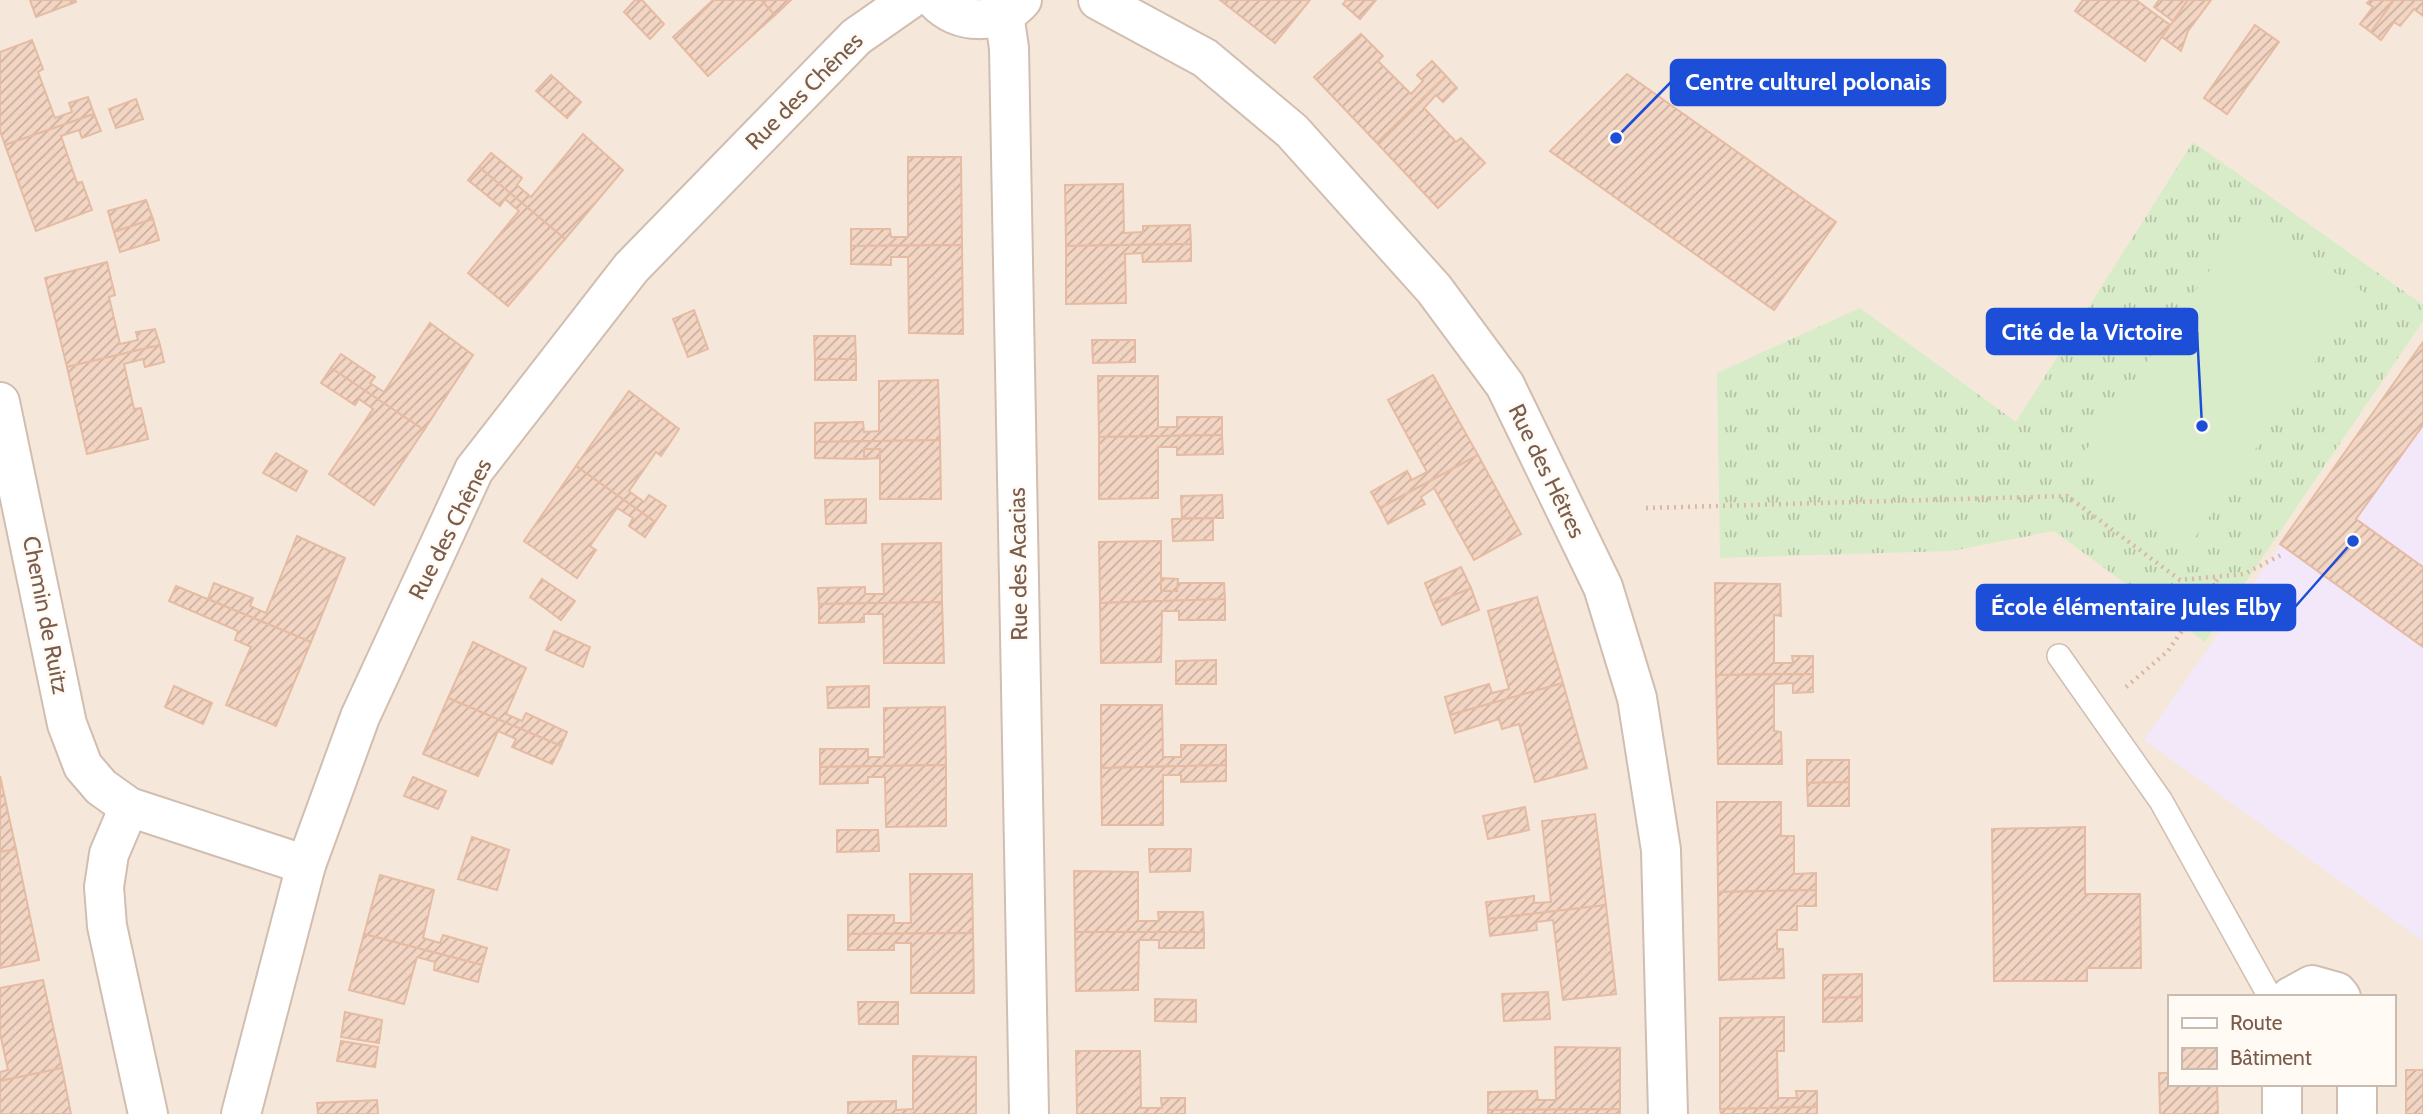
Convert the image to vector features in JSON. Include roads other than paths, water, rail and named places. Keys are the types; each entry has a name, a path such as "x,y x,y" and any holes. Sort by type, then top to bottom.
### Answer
{"street":[{"name":"Rue des Chênes","path":"241,1114 306,864 360,717 474,470 631,268 856,37 909,0"},
{"path":"936,0 942,7 962,18 983,20 1013,7"},
{"name":"Rue des Hêtres","path":"1098,0 1205,58 1292,131 1434,289 1505,385 1603,587 1637,698 1661,850 1668,1114"},
{"name":"Rue des Acacias","path":"1013,7 1009,62 1029,1114"},
{"name":"Chemin de Ruitz","path":"0,402 67,723 83,766 101,787 129,807 306,864"},
{"path":"129,807 109,854 104,887 107,926 148,1114"},
{"path":"2294,995 2312,985 2337,992 2339,995"},
{"path":"2282,1086 2282,1114"},
{"path":"2357,1086 2357,1114"}],"lane":[{"path":"2059,656 2161,801 2269,995"}],"place":[{"name":"Centre culturel polonais","path":"1616,138"},
{"name":"Cité de la Victoire","path":"2202,426"},
{"name":"École élémentaire Jules Elby","path":"2353,541"}]}
